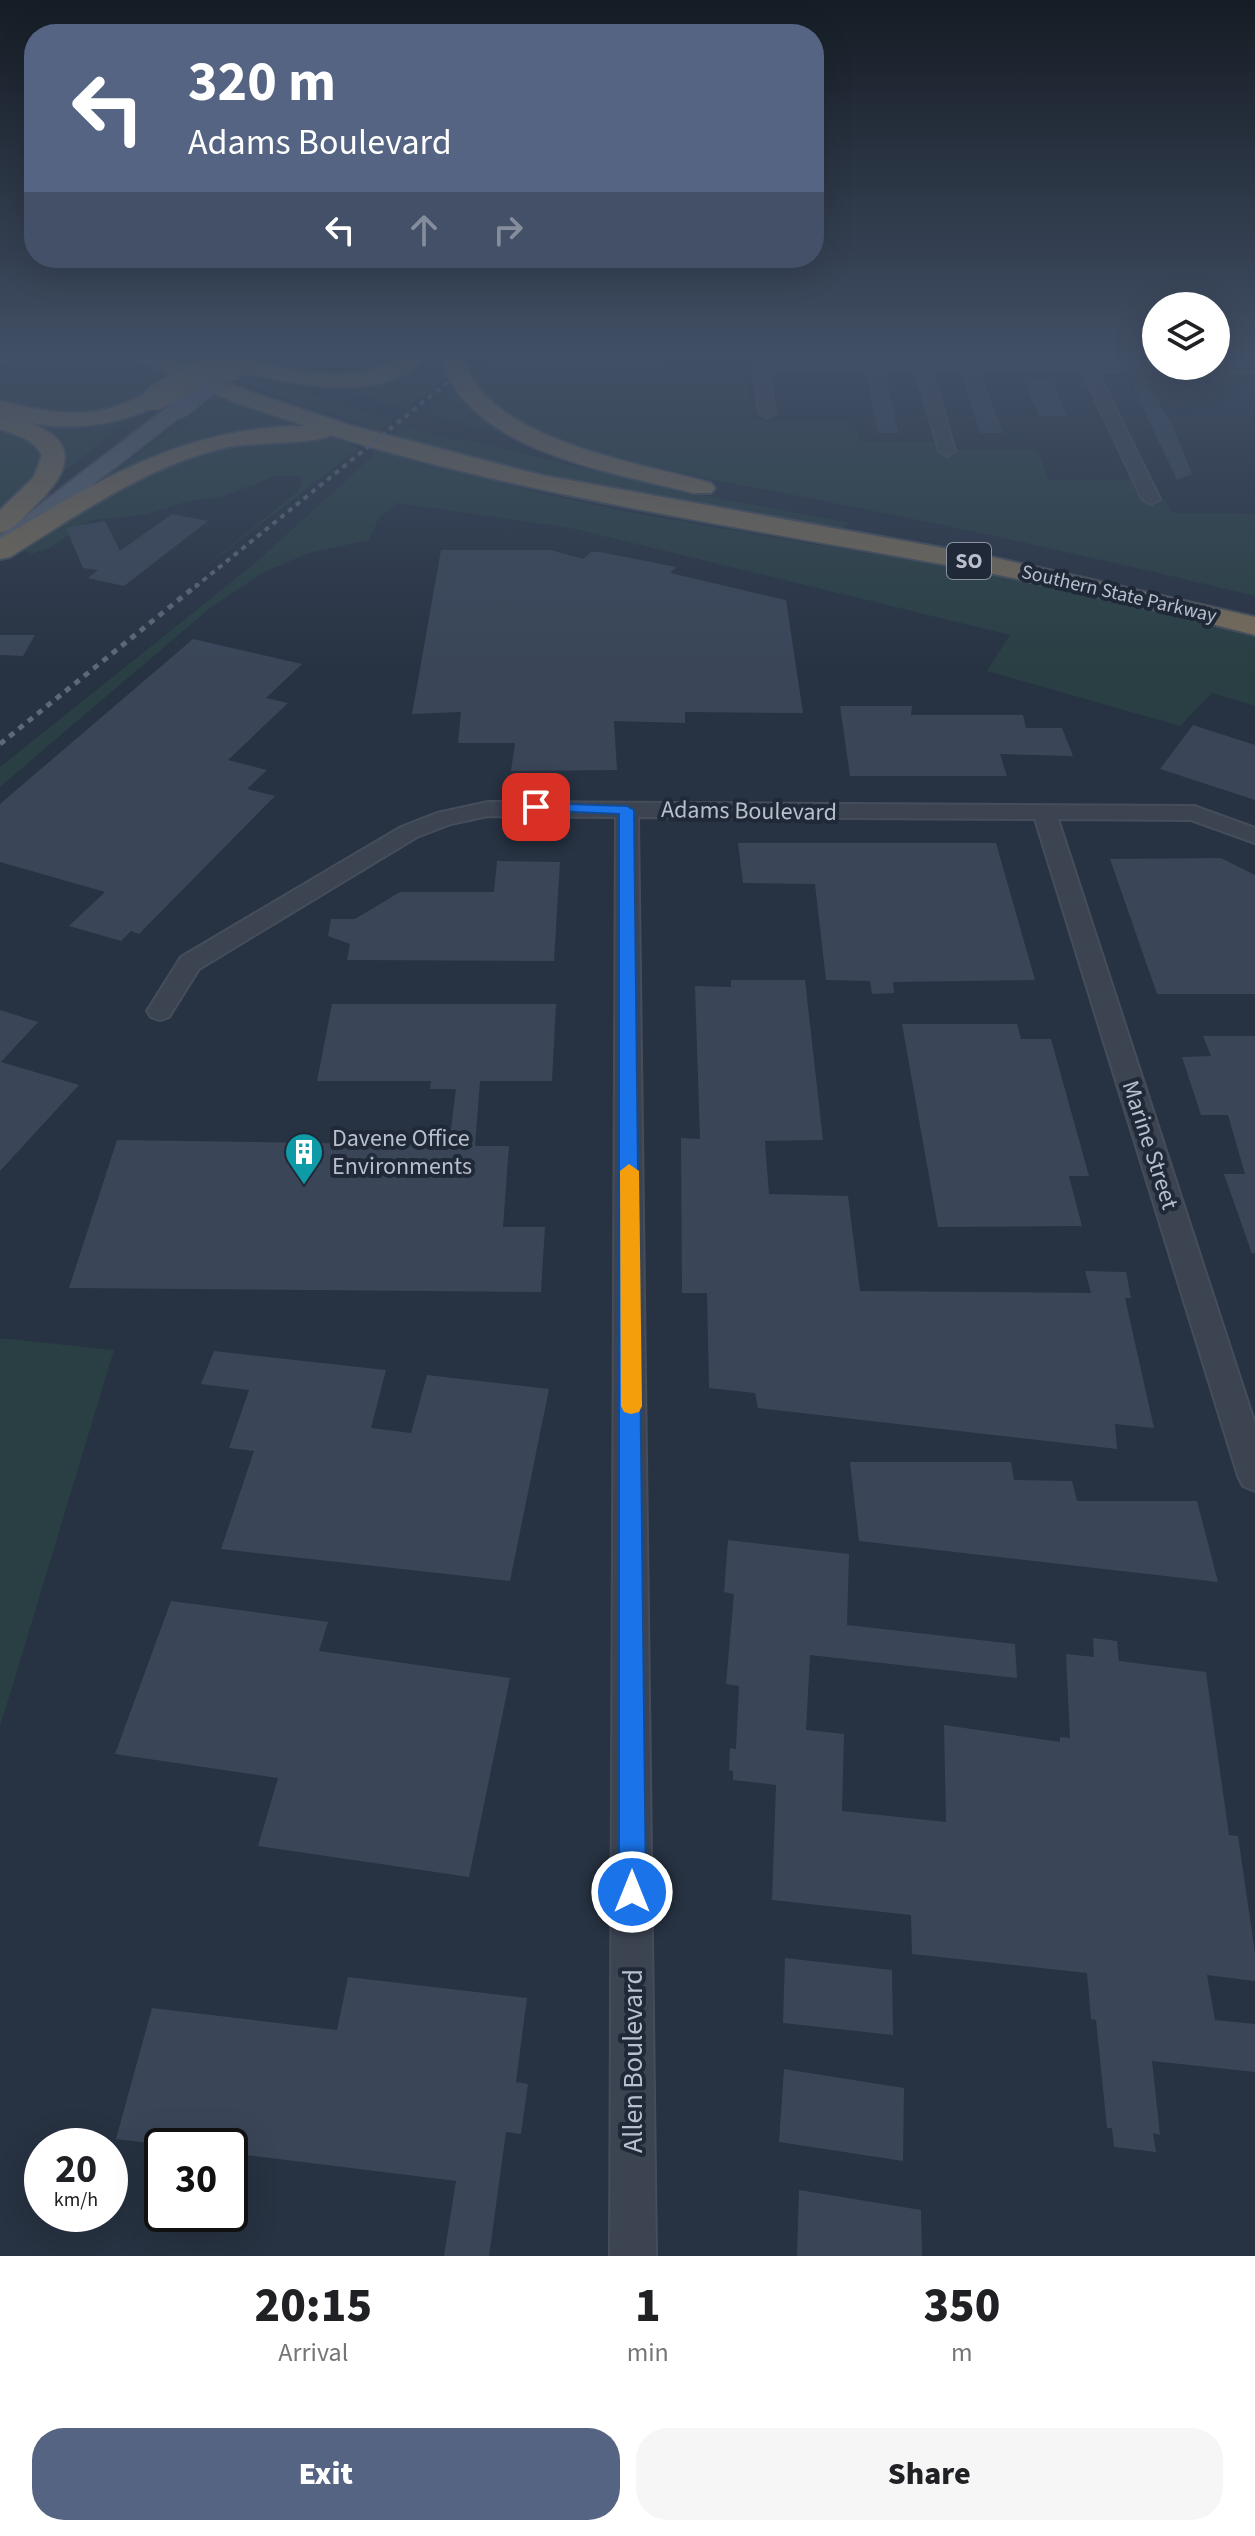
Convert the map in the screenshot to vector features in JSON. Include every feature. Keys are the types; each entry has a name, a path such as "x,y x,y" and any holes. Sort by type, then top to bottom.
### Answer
{"highway":[{"path":"0,526 48,478 55,461"},
{"path":"0,548 105,486 156,461"},
{"name":"Southern State Parkway","path":"463,461 584,492 1009,569 1255,626"},
{"name":"Southern State Parkway","path":"582,461 702,488 1017,547 1147,577 1255,608"},
{"path":"611,461 702,488"}],"main road":[{"path":"0,526 87,461"},
{"path":"0,548 99,461"}],"street":[{"path":"1133,461 1151,499"},
{"name":"Adams Boulevard","path":"160,1011 190,963 409,832 445,818 488,809 1194,813 1255,836"},
{"name":"Allen Boulevard","path":"627,810 633,2256"},
{"name":"Marine Street","path":"1045,814 1255,1476"}],"green space":[{"path":"0,461 46,461 48,470 0,514"},
{"path":"53,461 77,461 59,475"},
{"path":"128,461 150,461 107,481 111,475 104,474"},
{"path":"178,461 342,461 184,584 299,490 302,479 297,476 276,476 221,497 185,502 145,515 91,520 50,548 31,554 20,547 85,502"},
{"path":"367,461 421,461 627,512 976,569 1255,632 1255,706 1212,693 1180,726 987,671 1010,635 571,528 397,503 379,518 369,540 309,553 264,572 210,608 0,787 0,767 254,564"},
{"path":"489,461 555,461 670,489 850,523 838,531 557,479"},
{"path":"633,461 1042,461 1048,480 1137,480 1148,499 1164,499 1171,513 1255,514 1255,596 992,536"},
{"path":"0,1338 114,1350 0,1727"}],"building":[{"path":"1168,461 1187,461 1192,474 1177,480"},
{"path":"172,514 208,521 124,586 88,578 98,570 83,568 66,528 105,521 120,551"},
{"path":"441,550 551,550 583,559 591,552 600,552 676,567 670,573 786,600 803,713 685,712 685,723 614,721 617,770 511,771 515,743 458,743 461,712 412,714"},
{"path":"0,635 35,635 23,656 0,655"},
{"path":"193,639 302,664 266,698 288,703 228,760 267,770 247,789 275,796 139,934 131,931 121,941 69,926 105,892 0,862 0,804"},
{"path":"840,706 912,706 911,715 1023,715 1026,728 1062,728 1073,756 1000,754 1007,776 850,776"},
{"path":"1193,725 1255,745 1255,800 1160,769"},
{"path":"738,843 996,843 1035,980 893,982 894,993 872,994 870,981 826,980 815,884 743,883"},
{"path":"1221,858 1255,875 1255,994 1157,994 1110,859"},
{"path":"497,861 560,862 554,961 347,960 350,944 328,936 331,919 355,919 400,892 494,892"},
{"path":"731,980 805,980 823,1140 765,1141 769,1194 848,1196 860,1291 1091,1293 1085,1271 1126,1272 1131,1298 1125,1298 1154,1428 1115,1424 1117,1449 758,1408 755,1393 709,1388 707,1293 682,1293 681,1138 700,1139 695,986 731,987"},
{"name":"Davene Office Environments","path":"332,1004 556,1004 552,1081 480,1081 475,1146 509,1146 503,1227 545,1227 541,1292 69,1288 117,1140 449,1145 456,1089 430,1089 431,1081 317,1081"},
{"path":"0,1010 38,1022 1,1062 79,1085 0,1171"},
{"path":"902,1024 1017,1024 1021,1039 1051,1039 1089,1176 1069,1176 1082,1226 938,1227"},
{"path":"1203,1036 1255,1036 1255,1253 1252,1254 1224,1174 1245,1174 1228,1115 1201,1115 1182,1057 1211,1056"},
{"path":"214,1351 386,1370 371,1428 411,1433 427,1375 549,1389 510,1581 221,1549 254,1451 229,1448 249,1390 201,1384"},
{"path":"850,1462 1011,1462 1014,1480 1072,1481 1077,1501 1197,1501 1218,1582 859,1541"},
{"path":"728,1540 849,1554 847,1625 1015,1644 1017,1678 810,1655 806,1730 844,1734 842,1811 946,1822 944,1725 1060,1742 1060,1737 1070,1738 1066,1654 1094,1657 1093,1638 1117,1641 1119,1661 1206,1672 1229,1835 1238,1836 1255,1953 1255,1981 1207,1975 1215,2020 1255,2024 1255,2072 1152,2061 1160,2135 1153,2133 1156,2152 1114,2147 1112,2128 1107,2128 1096,2020 1091,2019 1087,1973 912,1954 911,1915 772,1900 776,1785 733,1780 733,1771 729,1770 730,1748 736,1749 739,1686 726,1684 734,1594 724,1592"},
{"path":"171,1601 328,1622 319,1651 510,1678 469,1877 258,1846 278,1778 115,1754"},
{"path":"785,1958 892,1970 893,2035 783,2023"},
{"path":"348,1977 527,1998 516,2082 528,2084 521,2134 506,2132 489,2256 444,2256 456,2181 248,2155 248,2128 144,2128 144,2142 128,2140 128,2128 119,2128 152,2008 337,2030"},
{"path":"784,2069 904,2088 903,2161 779,2142"},
{"path":"799,2190 921,2210 922,2256 797,2256"}],"railway":[{"path":"195,587 350,461"},
{"path":"0,744 197,585"}],"slow traffic":[{"path":"629,1171 631,1406"}],"place":[{"name":"Davene Office Environments","path":"304,1186"}],"route":[{"path":"536,807 627,810 632,1892"}]}
